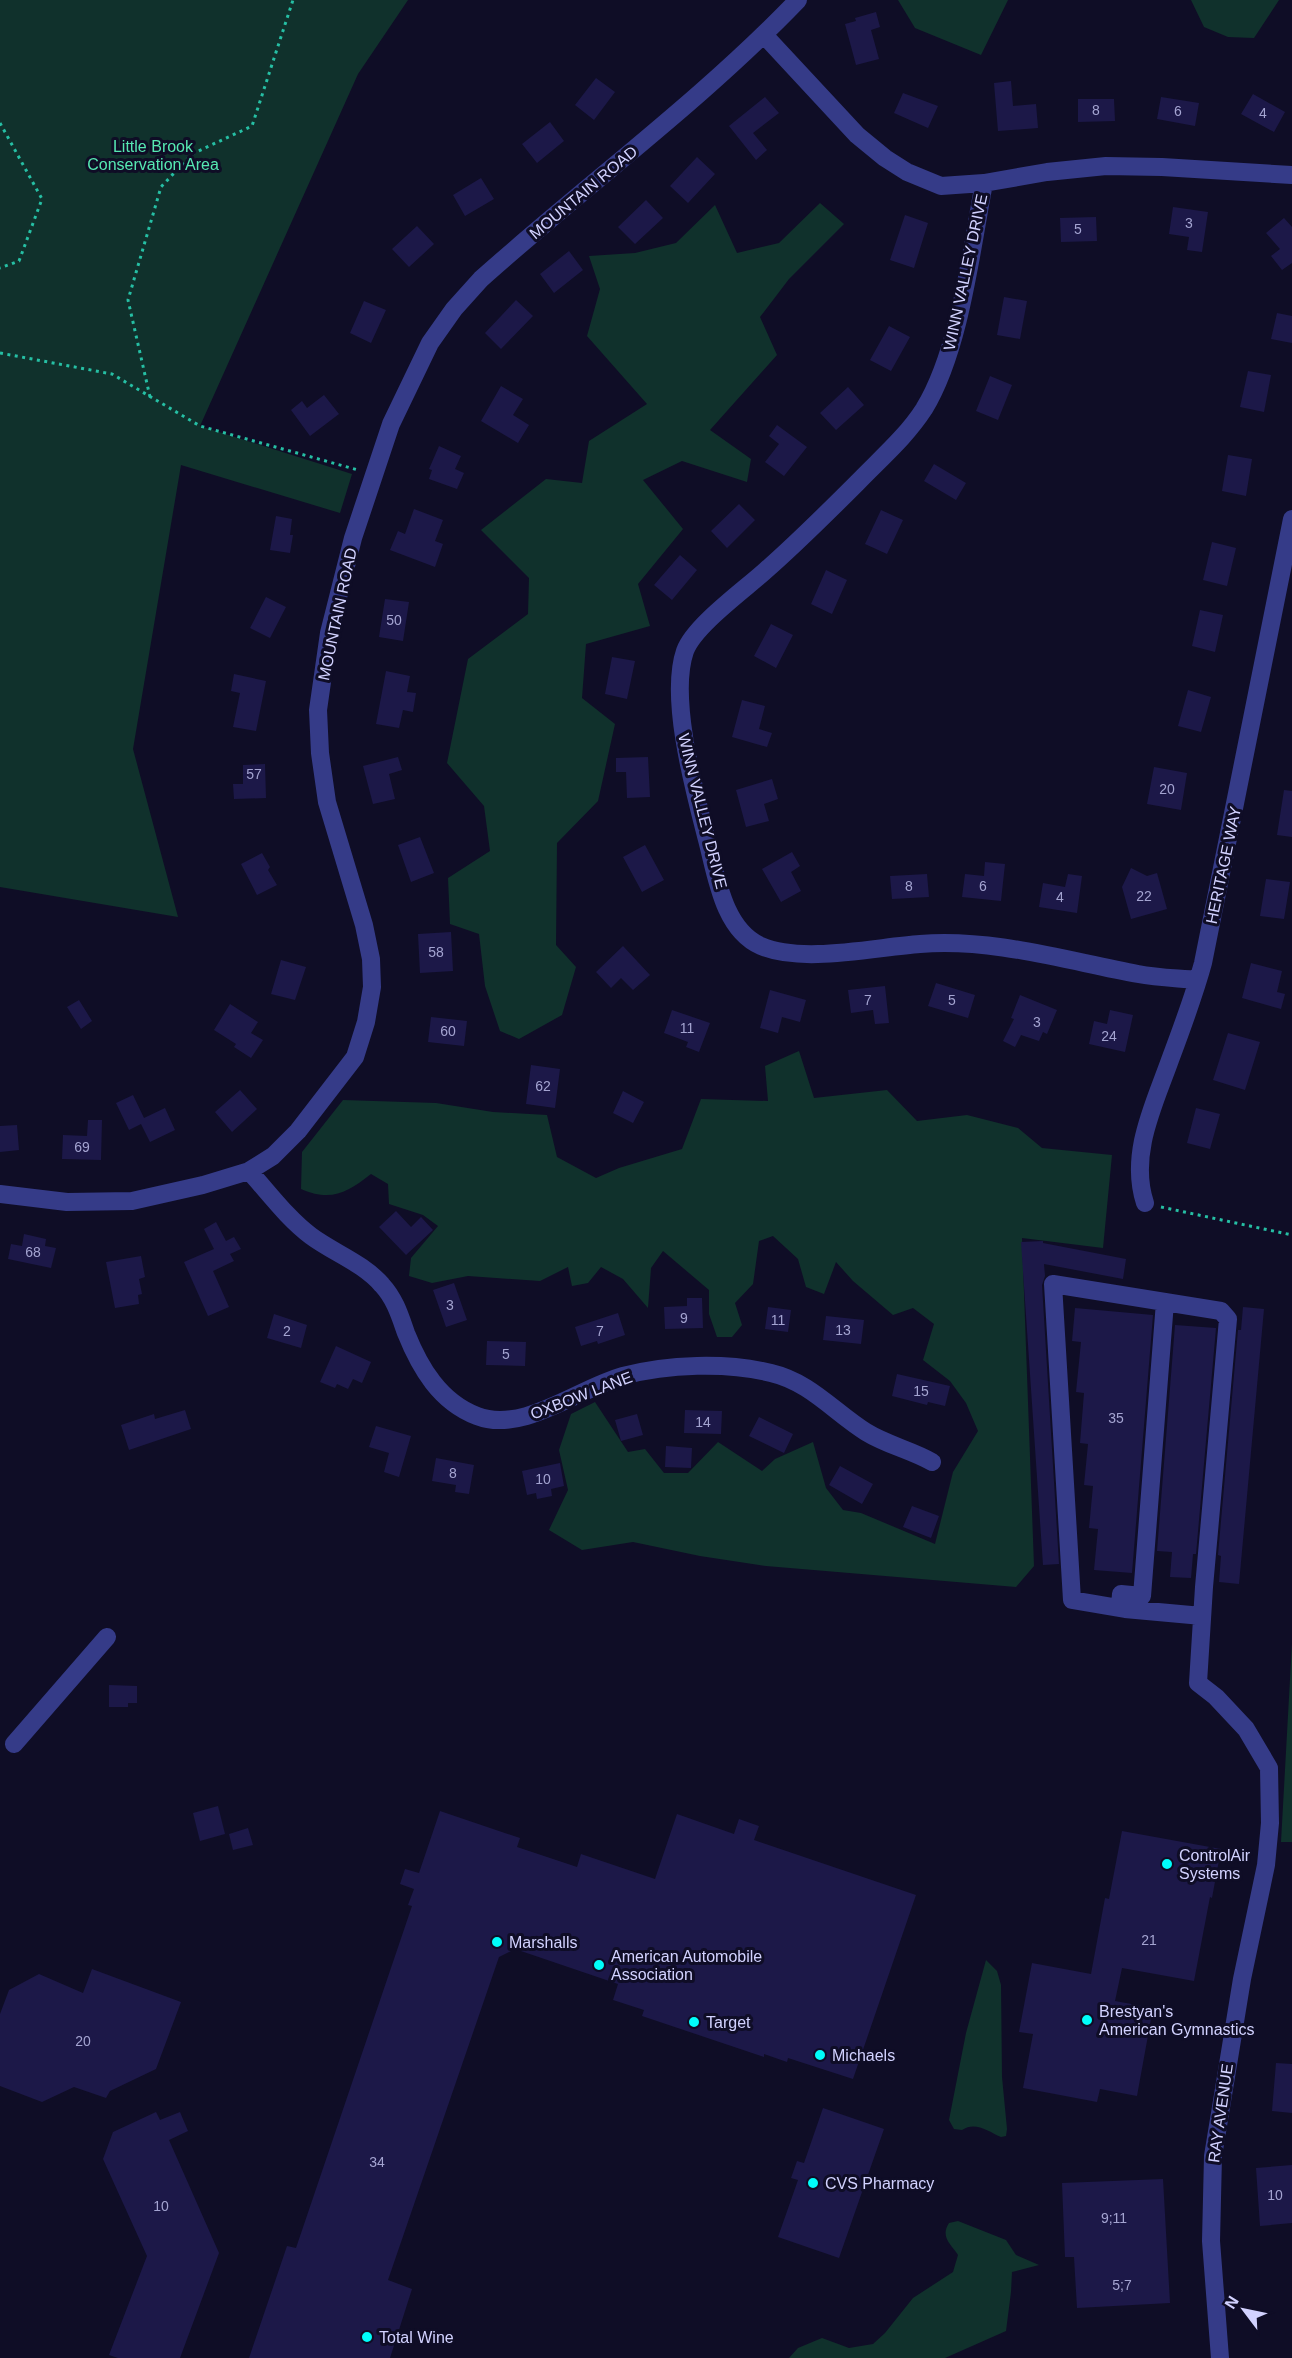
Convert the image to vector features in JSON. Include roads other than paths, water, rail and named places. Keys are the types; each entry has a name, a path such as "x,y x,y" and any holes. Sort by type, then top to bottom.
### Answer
{"street":[{"name":"MOUNTAIN ROAD","path":"0,1194 67,1202 132,1201 203,1185 249,1171 273,1156 298,1131 355,1057 366,1022 372,987 371,959 364,925 327,802 320,753 318,710 329,633 353,538 391,424 430,343 454,309 481,279 708,87 798,0"},
{"path":"764,35 857,135 885,158 908,172 941,186 984,183 1047,172 1106,166 1162,167 1292,176"},
{"name":"WINN VALLEY DRIVE","path":"984,183 965,287 948,355 938,384 925,408 909,432 786,553 702,626 686,650 681,674 681,721 698,807 728,913 747,937 759,945 781,952 830,953 959,942 1053,956 1142,975 1198,980"},
{"name":"HERITAGE WAY","path":"1145,1203 1140,1189 1140,1178 1146,1124 1198,980 1292,519"},
{"name":"OXBOW LANE","path":"249,1171 311,1236 351,1260 381,1283 397,1306 418,1364 429,1380 463,1409 478,1417 491,1420 522,1417 604,1382 643,1372 685,1367 720,1367 770,1372 789,1378 816,1394 865,1432 932,1462"},
{"path":"1053,1284 1165,1302 1221,1311 1228,1319 1202,1616 1120,1608 1072,1600 1053,1284"},
{"path":"1120,1608 1121,1594 1142,1596 1165,1302"},
{"name":"RAY AVENUE","path":"1202,1616 1198,1683 1216,1696 1246,1730 1269,1768 1270,1823 1266,1865 1242,1979 1213,2156 1211,2241 1220,2358"},
{"path":"15,1744 107,1637"}],"place":[{"name":"ControlAir Systems","path":"1167,1864"},
{"name":"Marshalls","path":"497,1942"},
{"name":"American Automobile Association","path":"599,1965"},
{"name":"Brestyan's American Gymnastics","path":"1087,2020"},
{"name":"Target","path":"694,2022"},
{"name":"Michaels","path":"820,2055"},
{"name":"CVS Pharmacy","path":"813,2183"},
{"name":"Total Wine","path":"367,2337"}],"park label":[{"name":"Little Brook Conservation Area","path":"153,155"}]}
